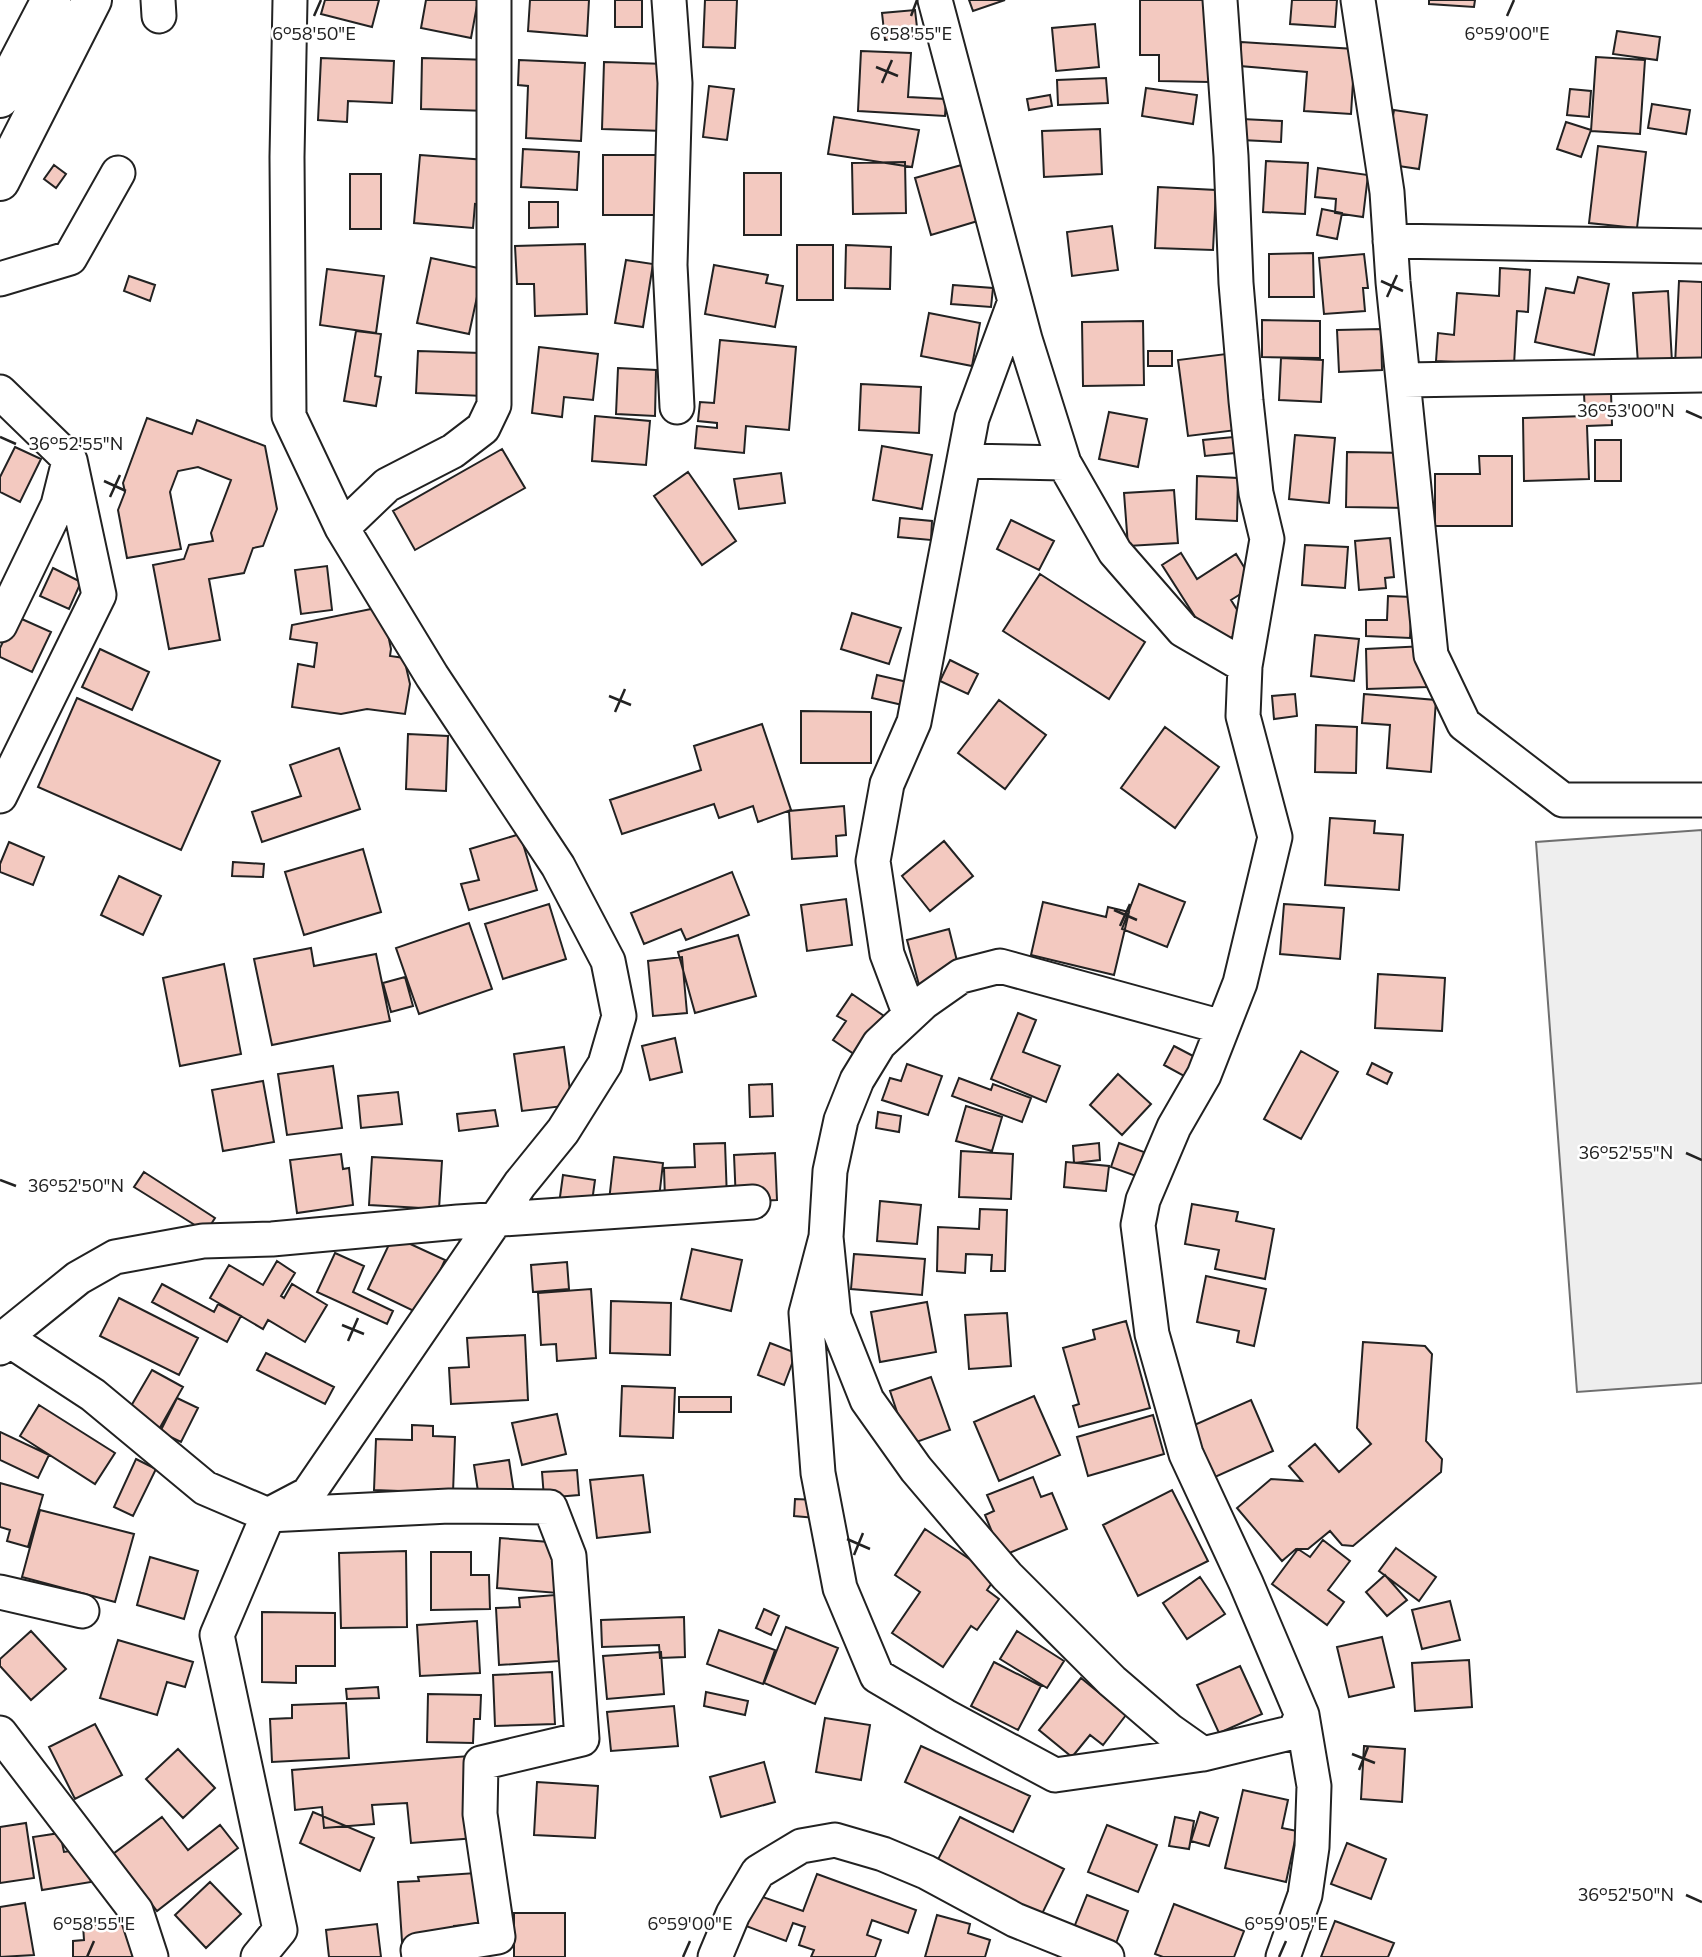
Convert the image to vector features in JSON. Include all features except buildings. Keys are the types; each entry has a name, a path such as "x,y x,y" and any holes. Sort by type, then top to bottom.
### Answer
{"highway":[{"path":"0,98 51,0"},
{"path":"0,181 92,0"}],"street":[{"path":"258,1957 280,1930 217,1635 268,1515 308,1494 520,1184 563,1131 605,1064 619,1016 608,961 558,866 432,676 342,528 289,416 287,157 290,0"},
{"path":"342,528 387,485 453,451 483,428 494,404 494,0"},
{"path":"669,0 675,83 670,265 677,407"},
{"path":"935,0 1015,301 1064,463 1115,552 1182,630 1245,666"},
{"path":"1220,0 1231,156 1236,283 1246,401 1256,493 1267,539 1245,666 1243,716 1275,837 1240,983 1204,1075 1174,1127 1147,1190 1138,1225 1152,1334 1186,1454 1246,1583 1302,1715 1314,1786 1312,1847 1305,1895 1283,1957"},
{"path":"1358,0 1387,192 1431,655 1464,724 1563,800 1702,800"},
{"path":"0,279 71,257 118,173"},
{"path":"1390,241 1702,246"},
{"path":"910,1015 887,954 873,861 887,784 914,722 972,418 1015,301"},
{"path":"1404,380 1702,375"},
{"path":"0,392 70,460 99,595 0,796"},
{"path":"0,625 58,505 70,460"},
{"path":"964,461 1064,463"},
{"path":"1203,1754 1169,1730 1112,1681 1007,1576 916,1469 867,1400 834,1317 826,1237 830,1171 845,1110 856,1080 879,1044 924,1002 961,976 1000,966 1222,1027"},
{"path":"419,1957 418,1950 498,1937 480,1814 481,1763 582,1739 569,1556 550,1507 449,1506 268,1515 205,1489 93,1395 2,1342 78,1278 115,1257 203,1241 272,1239 497,1219 753,1202"},
{"path":"826,1237 806,1313 818,1474 840,1588 877,1676 1055,1775 1203,1754 1294,1732 1302,1715"},
{"path":"0,1592 82,1611"},
{"path":"0,1733 136,1911 151,1957"},
{"path":"715,1957 733,1914 758,1872 801,1846 835,1840 915,1867 1014,1920 1107,1957"}],"shaded area":[{"path":"1702,830 1702,1383 1577,1392 1536,842"}]}
